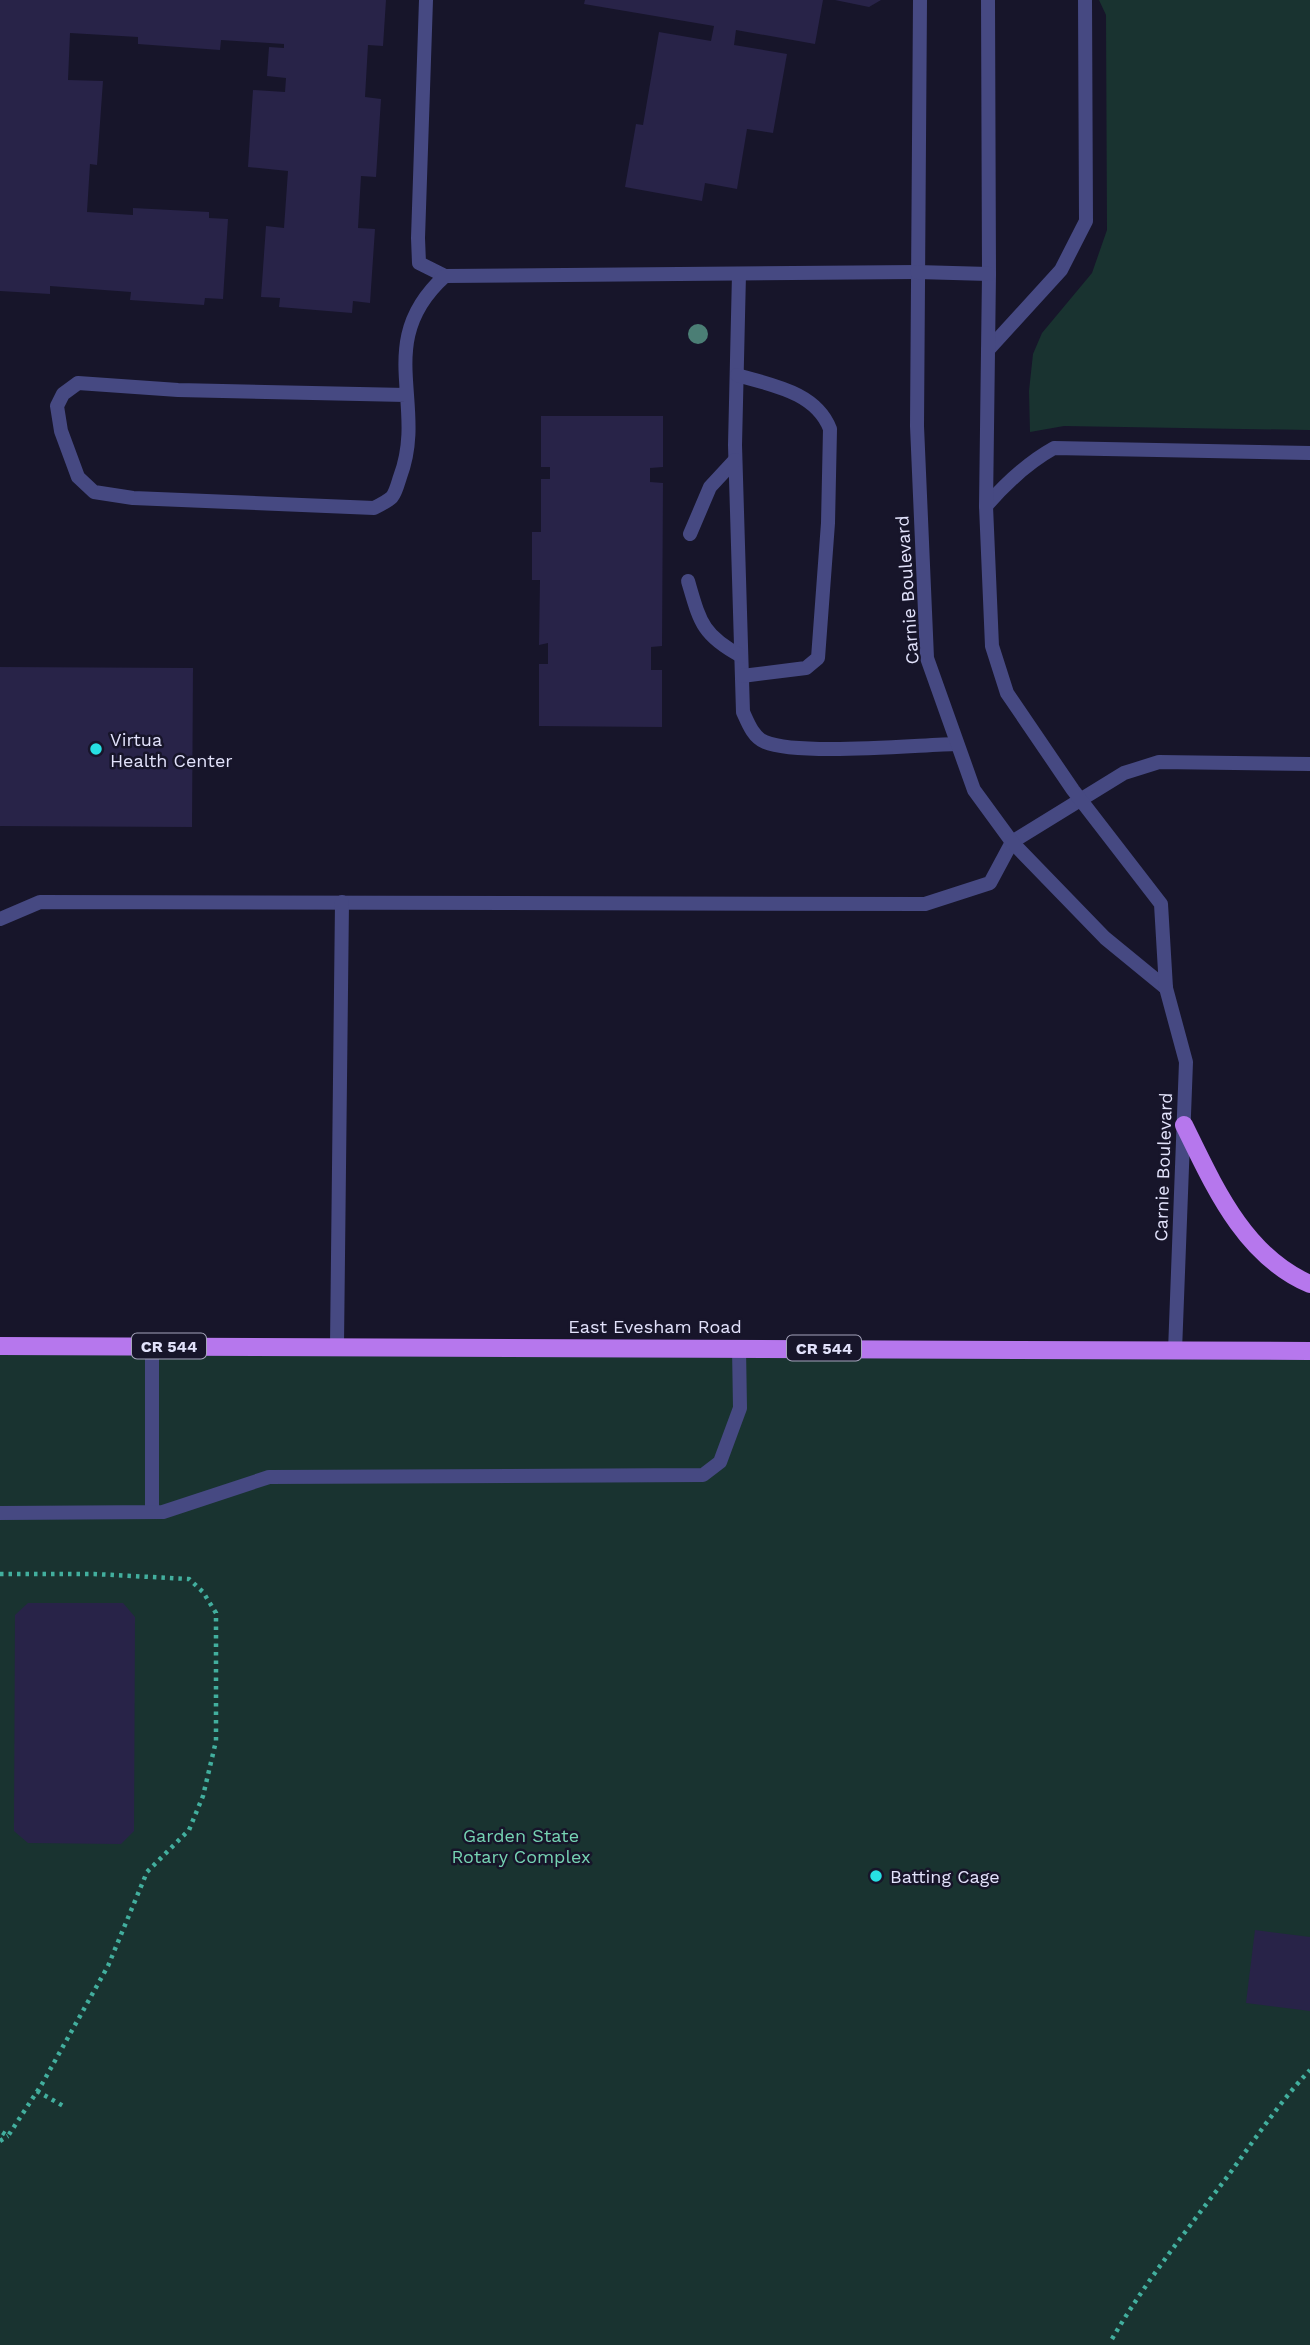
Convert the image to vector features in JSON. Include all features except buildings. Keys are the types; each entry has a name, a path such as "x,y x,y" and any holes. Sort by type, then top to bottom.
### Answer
{"main road":[{"path":"1184,1125 1224,1204 1263,1254 1293,1277 1310,1284"},
{"name":"East Evesham Road","path":"0,1346 337,1345 1310,1351"}],"street":[{"path":"426,0 419,263 445,276 917,272 989,274"},
{"name":"Carnie Boulevard","path":"920,0 917,426 927,658 974,790 1012,842 1105,938 1166,988"},
{"name":"Carnie Boulevard","path":"988,0 986,506 992,646 1007,693 1081,799 1161,904 1166,988 1186,1062 1175,1351"},
{"path":"988,350 1061,270 1086,221 1085,0"},
{"path":"739,274 735,460 743,712 750,728 763,742 800,748 957,744"},
{"path":"406,395 178,390 78,383 63,394 57,406 61,430 78,477 94,492 133,499 374,508 393,496 404,467 408,436 406,349 414,314 424,295 445,276"},
{"path":"737,375 795,392 825,416 830,429 818,658 806,667 742,676"},
{"path":"986,506 1004,485 1054,448 1310,453"},
{"path":"690,534 709,486 735,460"},
{"path":"688,582 699,617 716,643 741,656"},
{"path":"0,919 40,902 925,904 990,883 1012,842 1124,773 1159,762 1310,764"},
{"path":"337,1345 342,902"},
{"path":"152,1346 152,1511"},
{"path":"0,1513 163,1511 269,1476 703,1475 720,1462 740,1408 739,1348"}],"path":[{"path":"0,1574 189,1580 203,1592 216,1613 216,1741 203,1796 189,1830 147,1872 108,1966 37,2091 8,2136 0,2141"},
{"path":"1112,2339 1139,2292 1183,2232 1287,2095 1310,2070"},
{"path":"37,2091 65,2107"},
{"path":"0,2131 8,2136"}],"green space":[{"path":"1099,0 1310,0 1310,430 1064,426 1030,432 1029,391 1033,354 1042,333 1092,273 1107,230 1106,15"},
{"name":"Garden State Rotary Complex","path":"0,1346 1310,1351 1310,2345 0,2345"}],"place":[{"name":"Virtua Health Center","path":"96,749"},
{"name":"Batting Cage","path":"876,1876"}]}
